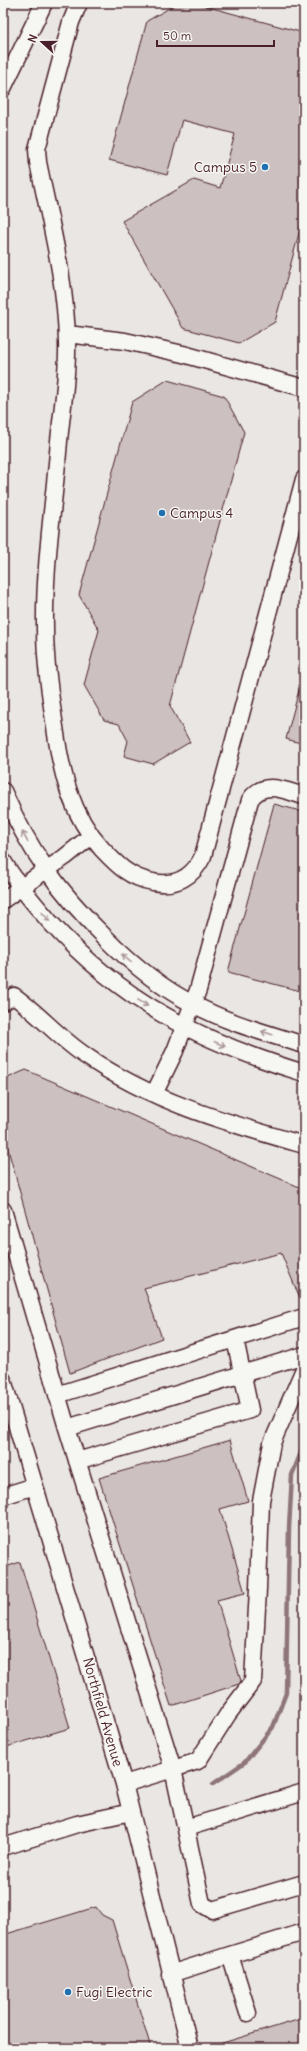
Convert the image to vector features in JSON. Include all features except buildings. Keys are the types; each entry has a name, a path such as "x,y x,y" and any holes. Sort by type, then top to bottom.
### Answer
{"street":[{"path":"79,3 71,22 37,149 38,162 61,276 67,334 67,356 46,589 45,644 51,705 61,760 75,809 90,836 120,868 131,875 159,884 179,882 188,876 200,862 205,850 243,711 304,479"},
{"path":"3,65 43,5"},
{"path":"4,87 43,5"},
{"path":"67,334 125,341 183,354 304,388"},
{"path":"154,1094 185,1028 193,1004 250,800 257,791 266,788 276,788 304,796"},
{"path":"3,791 27,841 45,871 84,916 125,957 147,976 193,1004 234,1022 304,1045"},
{"path":"3,900 78,847 90,836"},
{"path":"3,861 21,887 61,934 104,975 143,1004 185,1028 228,1048 304,1073"},
{"path":"3,1002 14,996 85,1056 116,1076 209,1118 304,1145"},
{"path":"285,1039 304,1039"},
{"path":"3,1210 77,1461 174,1769 202,1904 212,1910 304,1883"},
{"path":"57,1395 304,1317"},
{"path":"77,1461 250,1410 235,1339"},
{"path":"67,1428 304,1356"},
{"path":"124,1784 198,1760 228,1714 253,1681 261,1501 272,1443 304,1369"},
{"name":"Northfield Avenue","path":"3,1380 132,1812 170,1974 190,2048"},
{"path":"3,1496 35,1486"},
{"path":"186,1828 304,1792"},
{"path":"3,1847 77,1824 132,1812"},
{"path":"170,1974 304,1932"},
{"path":"230,1955 248,2013"}],"shaded area":[{"path":"3,3 304,3 304,2048 3,2048"}],"waterway":[{"path":"213,1784 245,1762 273,1727 286,1693 289,1528 292,1475 304,1445"}],"place":[{"name":"Campus 5","path":"265,167"},
{"name":"Campus 4","path":"162,513"},
{"name":"Fugi Electric","path":"68,1992"}]}
